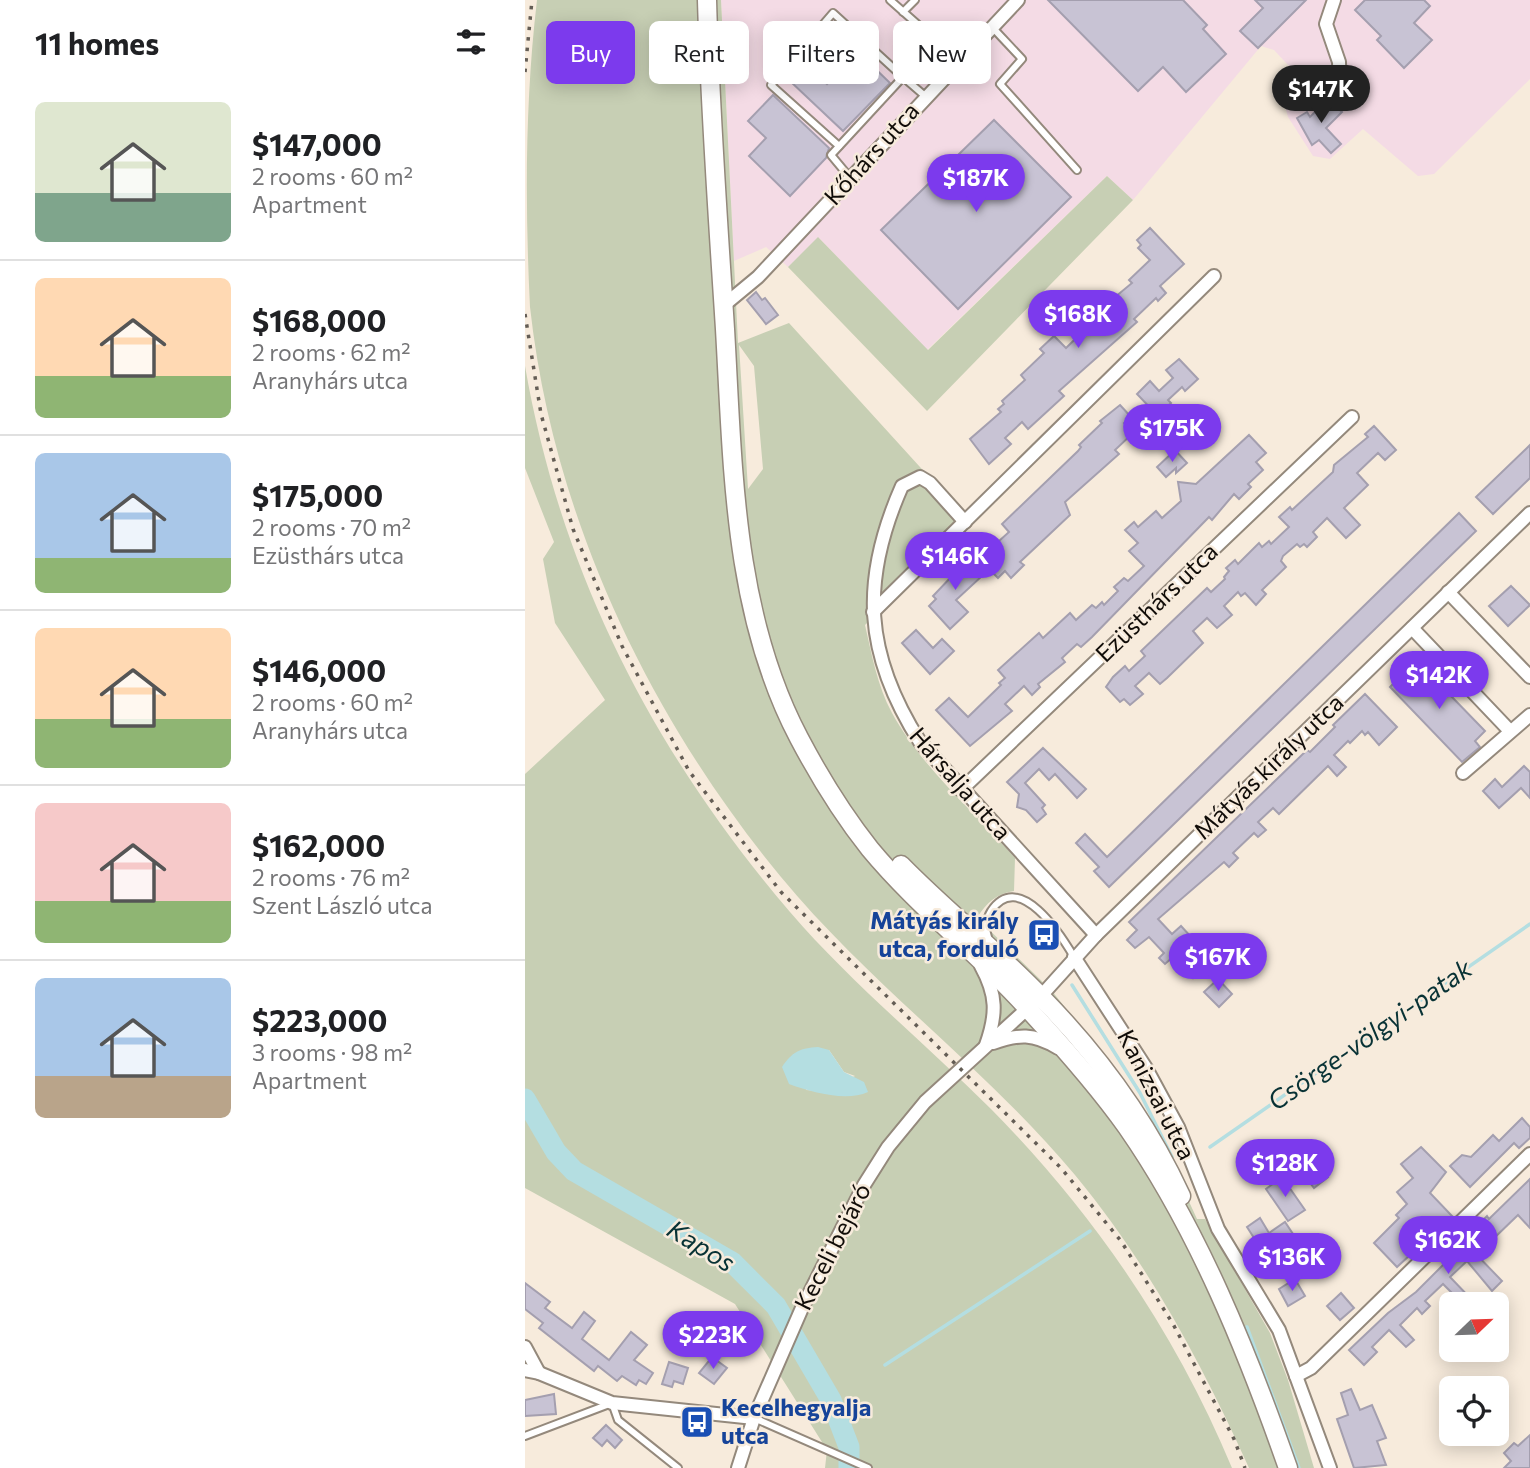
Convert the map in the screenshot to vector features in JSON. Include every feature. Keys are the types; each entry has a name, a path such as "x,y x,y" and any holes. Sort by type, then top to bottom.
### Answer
{"main road":[{"path":"707,0 735,490 745,575 764,656 798,737 836,801 870,849 1097,1062 1151,1136 1190,1215 1288,1468"},
{"path":"1034,1002 1069,1054 1147,1157 1193,1242 1236,1333"}],"street":[{"name":"Kőhárs utca","path":"992,27 1018,0"},
{"path":"1334,0 1326,24 1339,62 1340,95"},
{"name":"Kőhárs utca","path":"723,306 758,277 937,84"},
{"path":"873,612 1214,276"},
{"name":"Ezüsthárs utca","path":"961,790 1352,416"},
{"name":"Hársalja utca","path":"965,522 930,483 920,477 911,479 902,486 882,537 874,572 873,612 884,671 898,708 920,742 1096,935"},
{"name":"Mátyás király utca","path":"1034,1002 1096,935 1530,513"},
{"path":"1448,592 1530,677"},
{"path":"1412,628 1509,730"},
{"path":"1463,773 1509,730 1530,715"},
{"path":"984,955 996,1004 995,1020 986,1045"},
{"name":"Kanizsai utca","path":"1074,957 1146,1068 1178,1128 1218,1229 1279,1330 1330,1468"},
{"name":"Keceli bejáró","path":"738,1468 754,1418 802,1308 864,1185 888,1147 925,1102 1034,1002"},
{"path":"986,1045 1020,1034 1035,1036 1069,1054"},
{"path":"1296,1376 1311,1368 1530,1154"},
{"path":"525,1347 539,1373"},
{"path":"525,1370 539,1373 612,1403 754,1418"}],"lane":[{"path":"890,0 913,21"},
{"path":"903,12 915,0"},
{"path":"839,146 771,85 833,13 893,68"},
{"path":"992,27 1022,59 1000,84 1077,170"},
{"path":"851,179 831,155 897,84"},
{"path":"911,84 925,96"},
{"path":"984,955 988,917 996,905 1010,898 1026,901 1044,914 1074,957"},
{"path":"525,1436 612,1403 618,1420 678,1468"},
{"path":"754,1418 866,1467"}],"shaded area":[{"path":"721,0 1530,0 1530,79 1434,174 1418,176 1363,129 1330,159 1313,156 1288,117 1284,102 1301,79 1274,50 1261,46 1133,200 1107,176 927,350 819,238 788,267 766,247 734,261 725,84 749,84 749,21 722,21"}],"green space":[{"path":"537,0 721,0 722,21 649,21 649,84 725,84 738,343 789,323 970,522 865,625 882,692 904,733 933,771 1015,858 1014,891 993,900 977,918 1052,991 1087,1035 1163,1145 1197,1219 1205,1219 1270,1333 1288,1380 1314,1468 1249,1468 1172,1316 1102,1209 1075,1175 1004,1098 852,954 781,877 733,815 689,749 649,681 614,610 584,537 560,462 542,385 530,307 527,231 528,115","holes":["739,345 754,366 763,469 748,489"]},
{"path":"1107,176 1133,200 927,411 788,267 818,237 928,350"},
{"path":"525,366 541,443 562,517 589,588 620,657 656,724 696,789 741,851 813,938 991,1109 1064,1190 1129,1276 1158,1322 1210,1418 1232,1468 825,1468 827,1450 735,1304 525,1188 525,774 605,700 555,623 543,559 554,542 525,468","holes":["829,1050 844,1072 855,1076 820,1091 806,1090"]}],"water":[{"path":"806,1048 829,1050 844,1072 864,1082 868,1092 839,1096 789,1084 782,1067 793,1054"}],"building":[{"path":"1048,0 1183,0 1207,25 1203,29 1226,54 1186,92 1163,67 1138,91"},
{"path":"1255,0 1306,0 1258,48 1240,31 1263,8"},
{"path":"1365,0 1424,0 1430,6 1414,23 1432,40 1404,68 1377,40 1381,36 1355,10"},
{"path":"879,72 890,83 843,131 793,84 879,84"},
{"path":"773,95 829,148 826,158 790,196 749,156 766,138 748,121"},
{"path":"1328,99 1342,112 1326,128 1341,144 1331,153 1319,140 1312,145 1297,118 1307,112 1310,117"},
{"path":"994,120 1071,197 958,309 881,230"},
{"path":"1150,228 1184,264 1160,286 1166,293 1158,301 1156,298 1134,319 1137,322 1059,391 1064,396 1028,429 1022,422 1005,438 1011,444 989,464 970,439 1001,412 998,409 1004,404 1002,401 1025,380 1021,375 1044,353 1040,349 1054,336 1066,348 1100,315 1097,312 1132,283 1129,280 1150,260 1138,248 1141,245 1137,240"},
{"path":"756,292 762,300 765,298 778,315 766,324 747,300"},
{"path":"1179,359 1198,379 1185,391 1182,387 1168,400 1171,403 1158,416 1137,394 1150,381 1159,391 1173,378 1166,370"},
{"path":"1120,405 1131,417 1124,423 1133,433 1115,450 1119,454 1065,502 1070,515 1020,562 1024,565 1011,578 1005,571 998,578 983,563 990,556 987,552 1009,532 1002,524 1078,451 1081,447 1079,445 1102,423 1100,421"},
{"path":"1374,426 1396,450 1385,460 1378,453 1357,473 1368,485 1344,508 1360,525 1346,538 1327,518 1313,532 1317,537 1307,547 1297,544 1283,556 1281,561 1286,567 1262,590 1266,594 1256,605 1245,593 1241,596 1238,592 1224,606 1232,615 1217,628 1207,618 1193,631 1203,643 1167,678 1160,684 1149,673 1135,686 1143,694 1130,705 1124,699 1120,702 1106,687 1113,677 1125,666 1129,671 1145,656 1141,651 1207,588 1211,592 1225,579 1229,571 1226,568 1235,560 1238,564 1259,543 1262,547 1269,541 1271,544 1289,527 1279,517 1290,507 1292,510 1333,472 1334,465 1368,437 1365,434"},
{"path":"1249,435 1266,453 1256,462 1263,470 1248,484 1251,487 1239,499 1234,494 1212,520 1209,517 1092,637 1081,647 1077,644 1062,658 1065,662 1038,684 1040,687 1032,695 1024,686 1005,704 1012,711 970,746 936,710 949,698 968,717 1001,685 999,683 1005,678 998,670 1039,633 1043,638 1070,613 1076,620 1092,605 1096,608 1102,602 1104,605 1118,591 1114,587 1124,578 1128,581 1144,566 1129,551 1138,543 1125,530 1134,522 1138,527 1156,511 1162,518 1181,501 1178,482 1196,484"},
{"path":"1530,445 1530,478 1493,514 1476,497"},
{"path":"1173,448 1187,463 1176,473 1176,468 1166,477 1157,467 1173,452"},
{"path":"1459,513 1476,531 1109,887 1094,871 1099,867 1076,843 1085,834 1107,857"},
{"path":"963,555 982,576 956,600 968,612 950,629 929,606 936,599 933,596 954,574 948,568"},
{"path":"1511,586 1530,605 1508,626 1489,606"},
{"path":"916,630 933,648 942,639 954,651 930,674 902,643"},
{"path":"1416,660 1485,731 1475,741 1480,747 1462,762 1390,687"},
{"path":"1365,694 1397,727 1379,745 1368,732 1365,735 1362,731 1350,743 1348,741 1334,755 1346,767 1337,776 1328,766 1279,814 1273,808 1258,822 1266,830 1258,837 1254,833 1233,853 1238,858 1229,867 1224,862 1158,919 1172,934 1181,926 1192,938 1182,948 1202,969 1193,978 1173,957 1165,964 1159,958 1164,953 1149,937 1135,948 1127,940 1137,930 1129,922 1307,750 1310,752"},
{"path":"1043,748 1086,789 1077,798 1055,774 1049,780 1039,769 1025,783 1045,805 1042,808 1046,814 1037,822 1026,810 1017,807 1019,794 1007,782"},
{"path":"1524,766 1530,772 1530,798 1521,788 1499,808 1483,791 1495,779 1502,787"},
{"path":"1218,979 1232,994 1219,1007 1204,992"},
{"path":"1522,1118 1530,1127 1530,1138 1519,1148 1514,1143 1470,1187 1450,1166 1462,1155 1471,1157 1493,1135 1499,1141"},
{"path":"1421,1147 1446,1172 1430,1193 1452,1216 1397,1267 1374,1243 1399,1218 1396,1215 1407,1204 1397,1192 1413,1178 1401,1164"},
{"path":"1319,1164 1328,1177 1314,1188 1304,1175"},
{"path":"1282,1177 1305,1210 1288,1221 1266,1189"},
{"path":"1530,1179 1530,1228 1518,1215 1491,1241 1486,1236 1472,1250 1502,1281 1492,1291 1467,1261 1450,1277 1464,1292 1451,1292 1443,1284 1425,1301 1430,1306 1422,1314 1417,1308 1400,1325 1414,1340 1406,1347 1389,1330 1372,1347 1377,1352 1364,1365 1349,1350 1388,1313 1416,1292 1475,1233 1473,1230 1487,1216 1489,1219"},
{"path":"1260,1218 1269,1233 1285,1222 1299,1243 1293,1247 1298,1254 1274,1269 1247,1227"},
{"path":"1295,1279 1305,1296 1288,1306 1279,1289"},
{"path":"525,1283 550,1302 545,1308 572,1328 584,1312 595,1321 582,1339 609,1360 631,1332 647,1345 634,1360 653,1373 646,1384 639,1380 636,1385 622,1376 617,1381 598,1366 594,1371 539,1328 543,1323 525,1309"},
{"path":"1341,1293 1354,1308 1340,1320 1327,1306"},
{"path":"712,1357 727,1368 714,1384 699,1373"},
{"path":"669,1362 688,1368 683,1384 674,1381 672,1387 662,1384"},
{"path":"1351,1389 1360,1410 1372,1405 1386,1438 1377,1441 1386,1465 1354,1468 1337,1419 1348,1415 1341,1393"},
{"path":"554,1394 556,1414 525,1416 525,1400"},
{"path":"606,1425 622,1440 615,1448 607,1440 602,1446 593,1438"},
{"path":"1530,1435 1530,1468 1504,1468 1511,1461 1504,1453 1514,1443 1518,1446"}],"waterway":[{"name":"Csörge-völgyi-patak","path":"1210,1147 1530,924"},
{"path":"1072,985 1140,1093 1172,1157"},
{"name":"Kapos","path":"525,1099 556,1152 574,1171 732,1262 776,1306 831,1400 849,1447 849,1468"},
{"name":"Csörge-völgyi-patak","path":"885,1365 1090,1231"},
{"path":"1247,1327 1299,1468"},
{"name":"Csörge-völgyi-patak","path":"831,1400 837,1397"}],"railway":[{"path":"525,72 532,0"},
{"path":"525,314 541,414 573,529 622,646 689,771 781,892 1061,1168 1121,1241 1173,1324 1234,1439 1245,1468"}],"place":[{"name":"Mátyás király utca, forduló","path":"1044,935"},
{"name":"Kecelhegyalja utca","path":"697,1422"}]}
